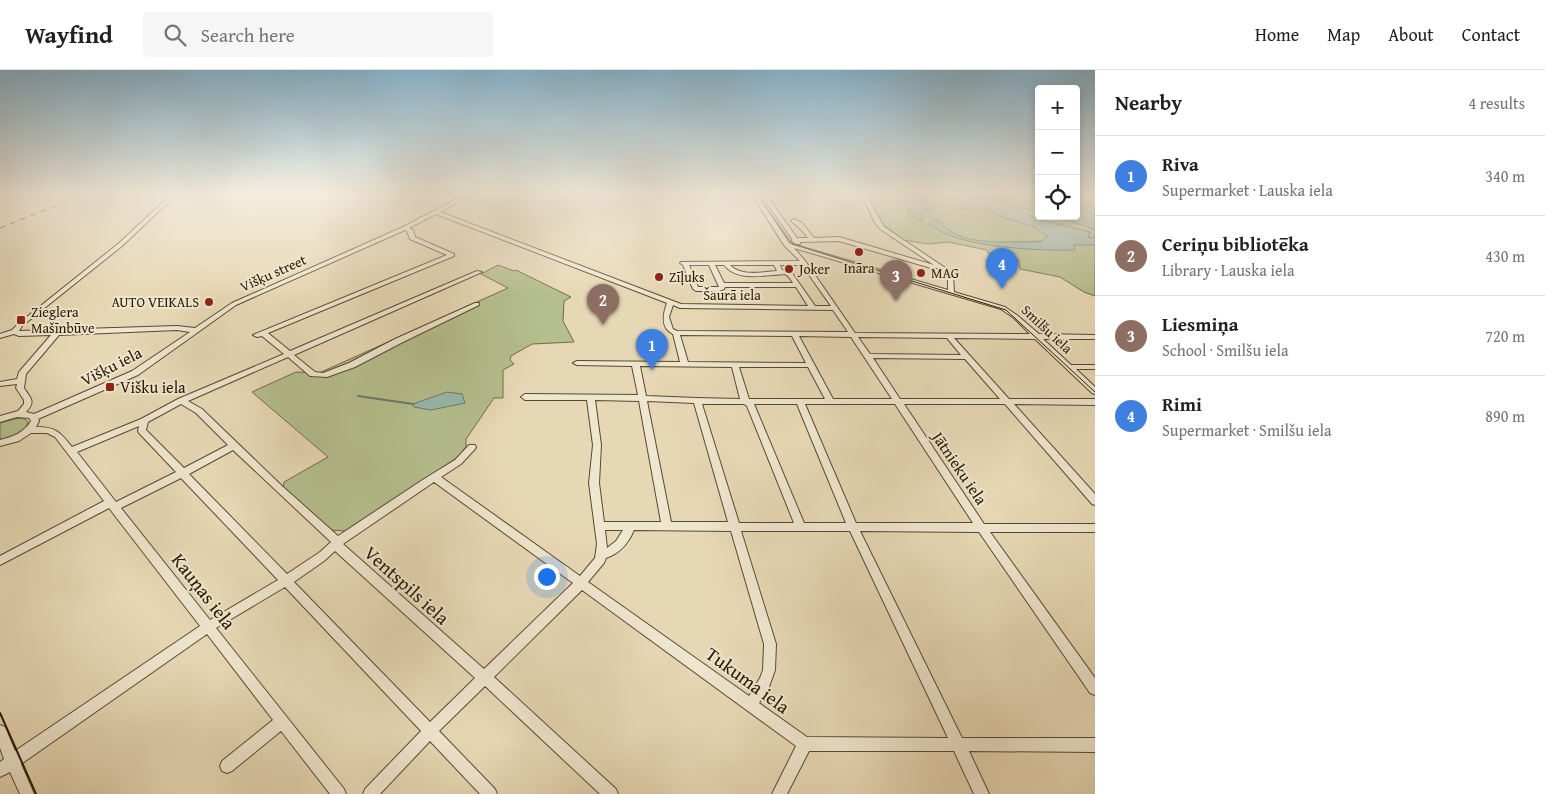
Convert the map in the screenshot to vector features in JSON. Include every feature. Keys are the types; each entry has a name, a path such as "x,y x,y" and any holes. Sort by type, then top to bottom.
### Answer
{"street":[{"path":"0,336 14,332 20,325 120,245 140,227"},
{"name":"Šaurā iela","path":"475,227 670,303 690,307 835,308"},
{"name":"Jātnieku iela","path":"775,227 786,244 803,261 982,527 1095,689"},
{"path":"722,285 722,288 719,289 696,289 685,264 803,261 802,247 794,240 785,227"},
{"path":"801,227 816,239"},
{"path":"881,227 951,274 951,292"},
{"path":"405,228 410,230 413,238 452,255 260,334 291,354 313,374 331,374 477,304"},
{"name":"Višķu street","path":"195,330 241,300 405,228"},
{"path":"794,240 840,239 863,246 872,256 896,256 933,267 940,266"},
{"name":"Smilšu iela","path":"786,244 802,247 1007,310 1095,391"},
{"path":"776,263 787,285"},
{"path":"712,264 722,285"},
{"path":"726,264 734,272 779,272 790,274 813,308"},
{"path":"71,452 143,423 181,401 478,272"},
{"path":"722,285 798,285"},
{"path":"670,303 666,317 670,330 676,334 1095,337"},
{"path":"14,332 20,334 177,328 195,330"},
{"name":"Višķu iela","path":"34,417 135,373 195,330"},
{"path":"20,414 26,407 28,400 21,391 20,381 27,367 58,332"},
{"path":"676,334 685,364"},
{"path":"794,334 831,402"},
{"path":"948,335 1095,501"},
{"path":"867,356 968,358"},
{"path":"576,364 811,365"},
{"path":"636,364 644,398 667,527"},
{"path":"735,365 745,400 752,405 800,526"},
{"path":"1069,367 1095,367"},
{"path":"0,384 20,381"},
{"path":"525,397 644,398 697,401 1095,402"},
{"path":"370,794 430,731 596,566 602,555 594,483 597,445 591,398"},
{"name":"Ventspils iela","path":"181,401 199,411 279,490 337,542 339,548 484,677 611,794"},
{"path":"697,401 770,644 770,669 767,679 751,705"},
{"path":"800,401 853,526 982,794"},
{"path":"0,443 14,439 29,430 35,422 34,417 29,414 2,418"},
{"path":"143,423 142,431 490,794"},
{"name":"Kauņas iela","path":"29,430 53,431 71,452 338,794"},
{"path":"0,562 113,505 183,473 235,445"},
{"path":"0,770 208,627 325,555 337,542 458,462 472,447"},
{"name":"Tukuma iela","path":"434,477 805,744"},
{"path":"600,526 1095,528"},
{"path":"602,555 612,552 628,536 630,526"},
{"path":"227,766 282,721"},
{"path":"0,732 27,794"},
{"path":"779,794 805,744 1095,744"}],"green space":[{"path":"886,227 1033,227 1049,235 1042,241 993,243 1095,244 1095,296 1084,292 1060,277 1020,269 1018,259 948,242 928,244 903,240"},
{"path":"1038,227 1089,227 1095,230 1095,240 1088,236 1089,233"},
{"path":"498,265 516,270 571,297 564,301 563,321 574,342 532,344 511,356 510,360 514,364 503,370 503,398 494,398 466,439 466,447 458,457 345,531 329,530 283,489 284,482 328,457 252,392 296,372 319,373 508,288 481,274"},
{"path":"19,418 25,419 28,422 24,430 13,436 0,439 0,423"}],"water":[{"path":"934,227 945,227 959,236 981,241 1042,241 1047,236 1033,227 1069,227 1090,232 1088,237 1092,238 1095,235 1095,245 1074,245 1075,250 1020,249 978,243 942,232"},
{"path":"447,392 462,394 465,403 431,410 414,407 413,404"}],"waterway":[{"path":"358,396 413,404"}],"tram line":[{"path":"780,227 792,244 1006,310 1095,392"},
{"path":"0,713 36,794"}],"place":[{"name":"Ināra","path":"859,252"},
{"name":"Joker","path":"789,269"},
{"name":"MAG","path":"921,273"},
{"name":"Zīļuks","path":"659,277"},
{"name":"Rimi","path":"1002,289"},
{"name":"Liesmiņa","path":"896,301"},
{"name":"AUTO VEIKALS","path":"209,302"},
{"name":"Zieglera Mašīnbūve","path":"21,320"},
{"name":"Ceriņu bibliotēka","path":"603,325"},
{"name":"Riva","path":"652,370"},
{"name":"Višku iela","path":"110,387"}]}
